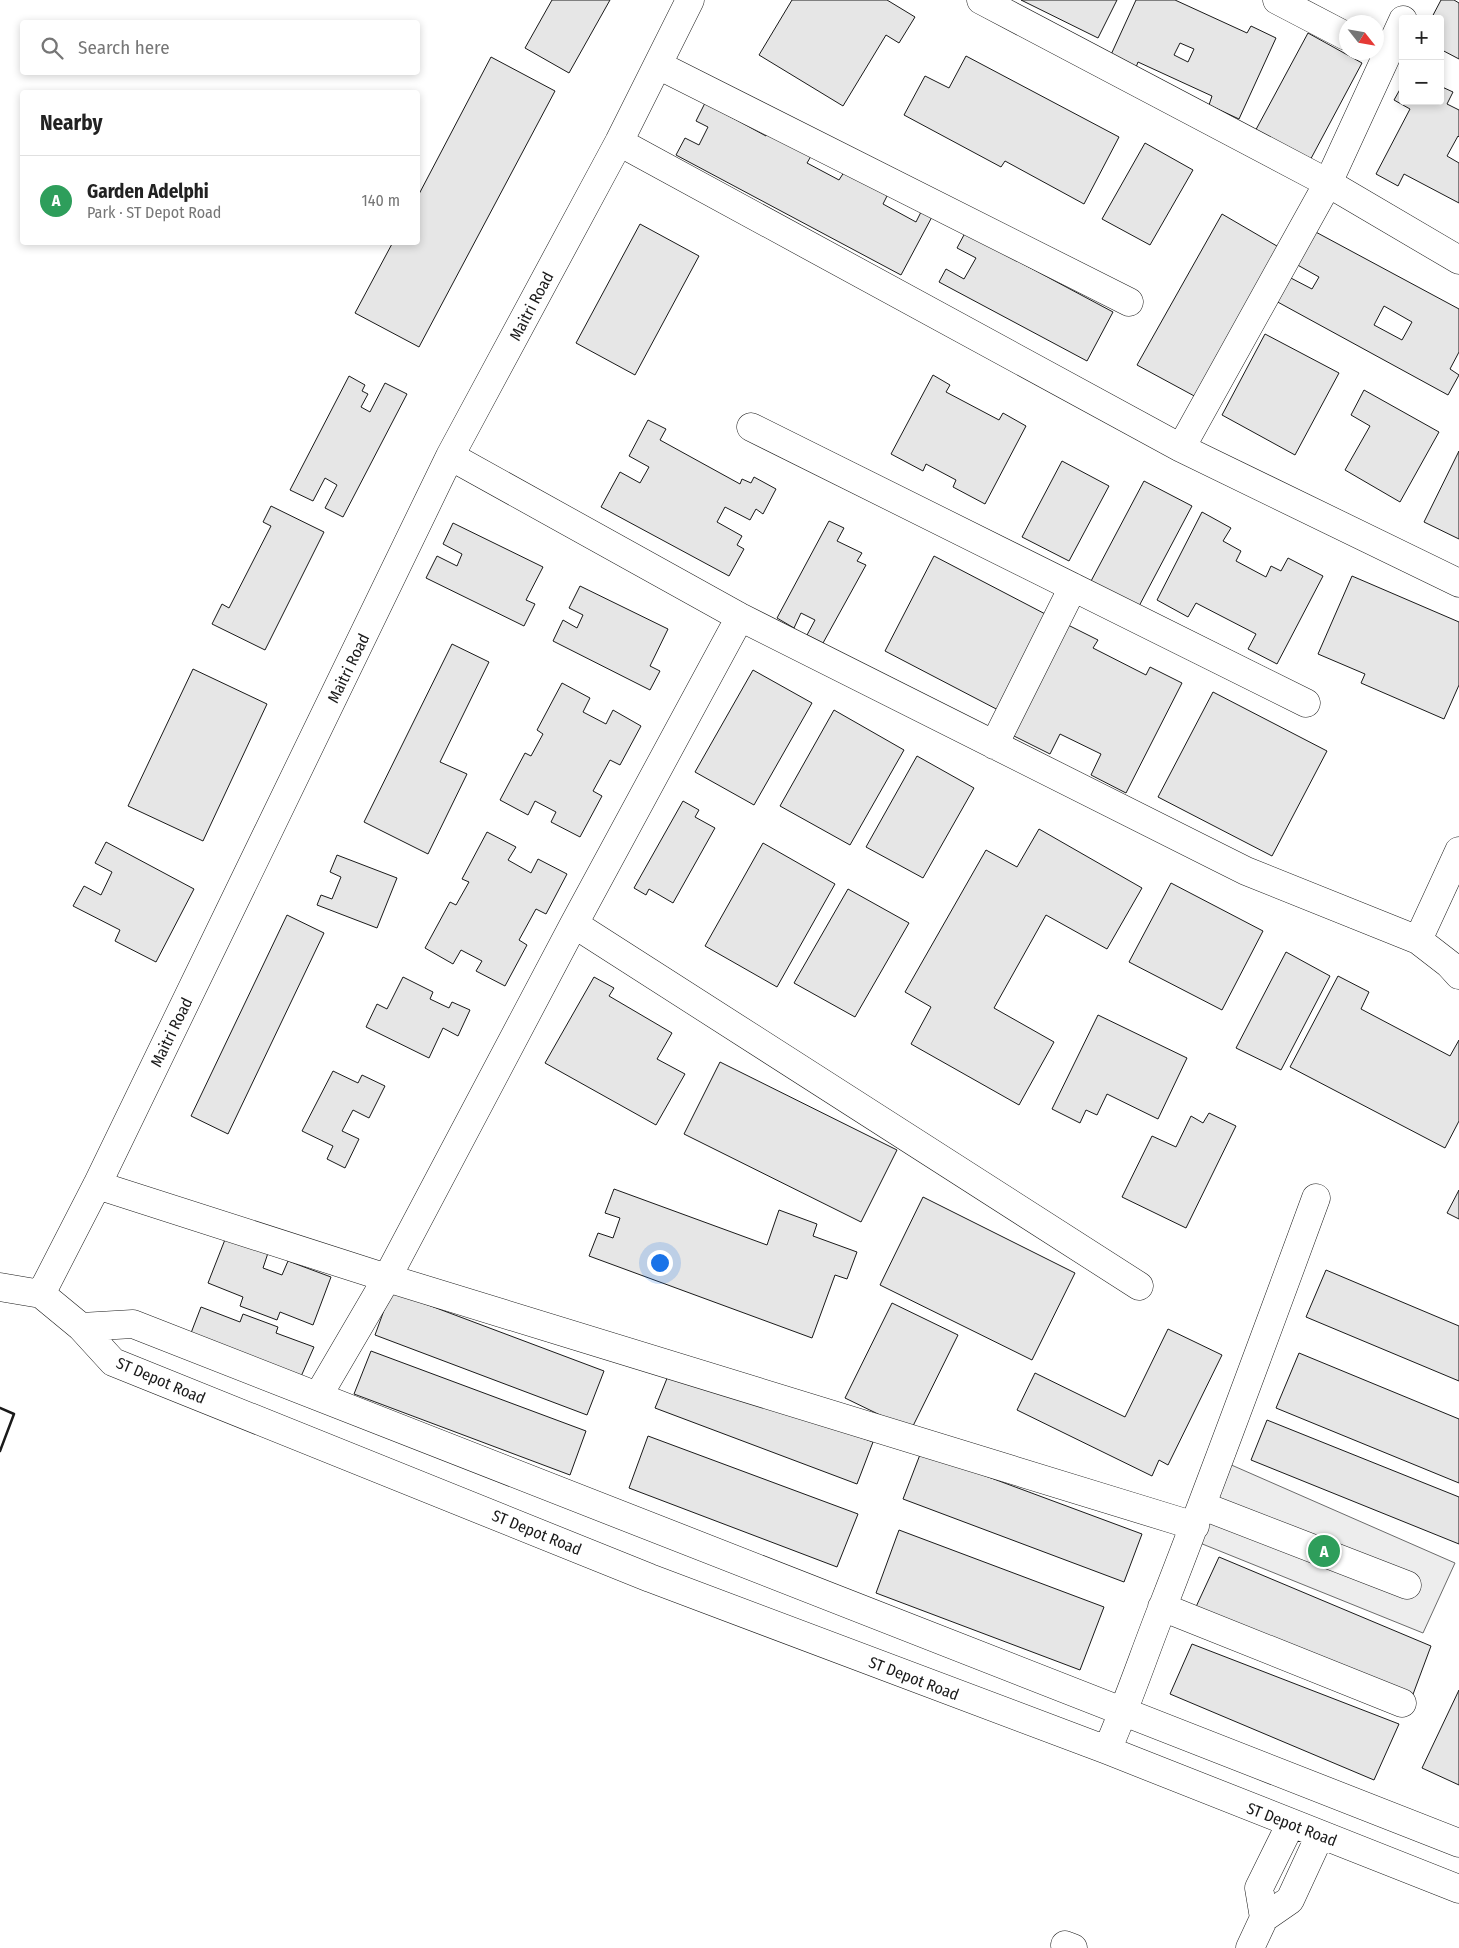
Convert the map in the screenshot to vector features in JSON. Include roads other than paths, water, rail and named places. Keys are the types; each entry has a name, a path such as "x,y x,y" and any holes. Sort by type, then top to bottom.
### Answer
{"street":[{"name":"Maitri Road","path":"40,1294 97,1185 450,456 618,142 690,0"},
{"path":"981,0 1328,183 1459,260"},
{"path":"1277,0 1339,32"},
{"path":"1405,15 1412,0"},
{"path":"1384,49 1399,25"},
{"path":"1181,448 1328,183 1379,60"},
{"path":"658,64 1129,302"},
{"path":"618,142 1181,448 1459,583"},
{"path":"752,427 1306,703"},
{"path":"450,456 740,617 994,745 1246,871 1418,940 1449,964 1459,975"},
{"path":"994,745 1073,587"},
{"path":"318,1396 388,1278 574,924 740,617"},
{"path":"1418,940 1459,851"},
{"path":"574,924 1140,1286"},
{"path":"97,1185 388,1278 1199,1516 1407,1585"},
{"path":"1107,1750 1124,1711 1162,1607 1199,1516 1316,1198"},
{"path":"0,1286 40,1294 81,1327 133,1324 1459,1843"},
{"name":"ST Depot Road","path":"81,1327 113,1362 650,1578 1107,1750 1459,1889"},
{"path":"1162,1607 1402,1702"},
{"path":"1264,1918 1259,1888 1291,1824"},
{"path":"1250,1948 1264,1918 1290,1900 1320,1835"}],"place":[{"name":"Garden Adelphi","path":"1324,1551"}]}
